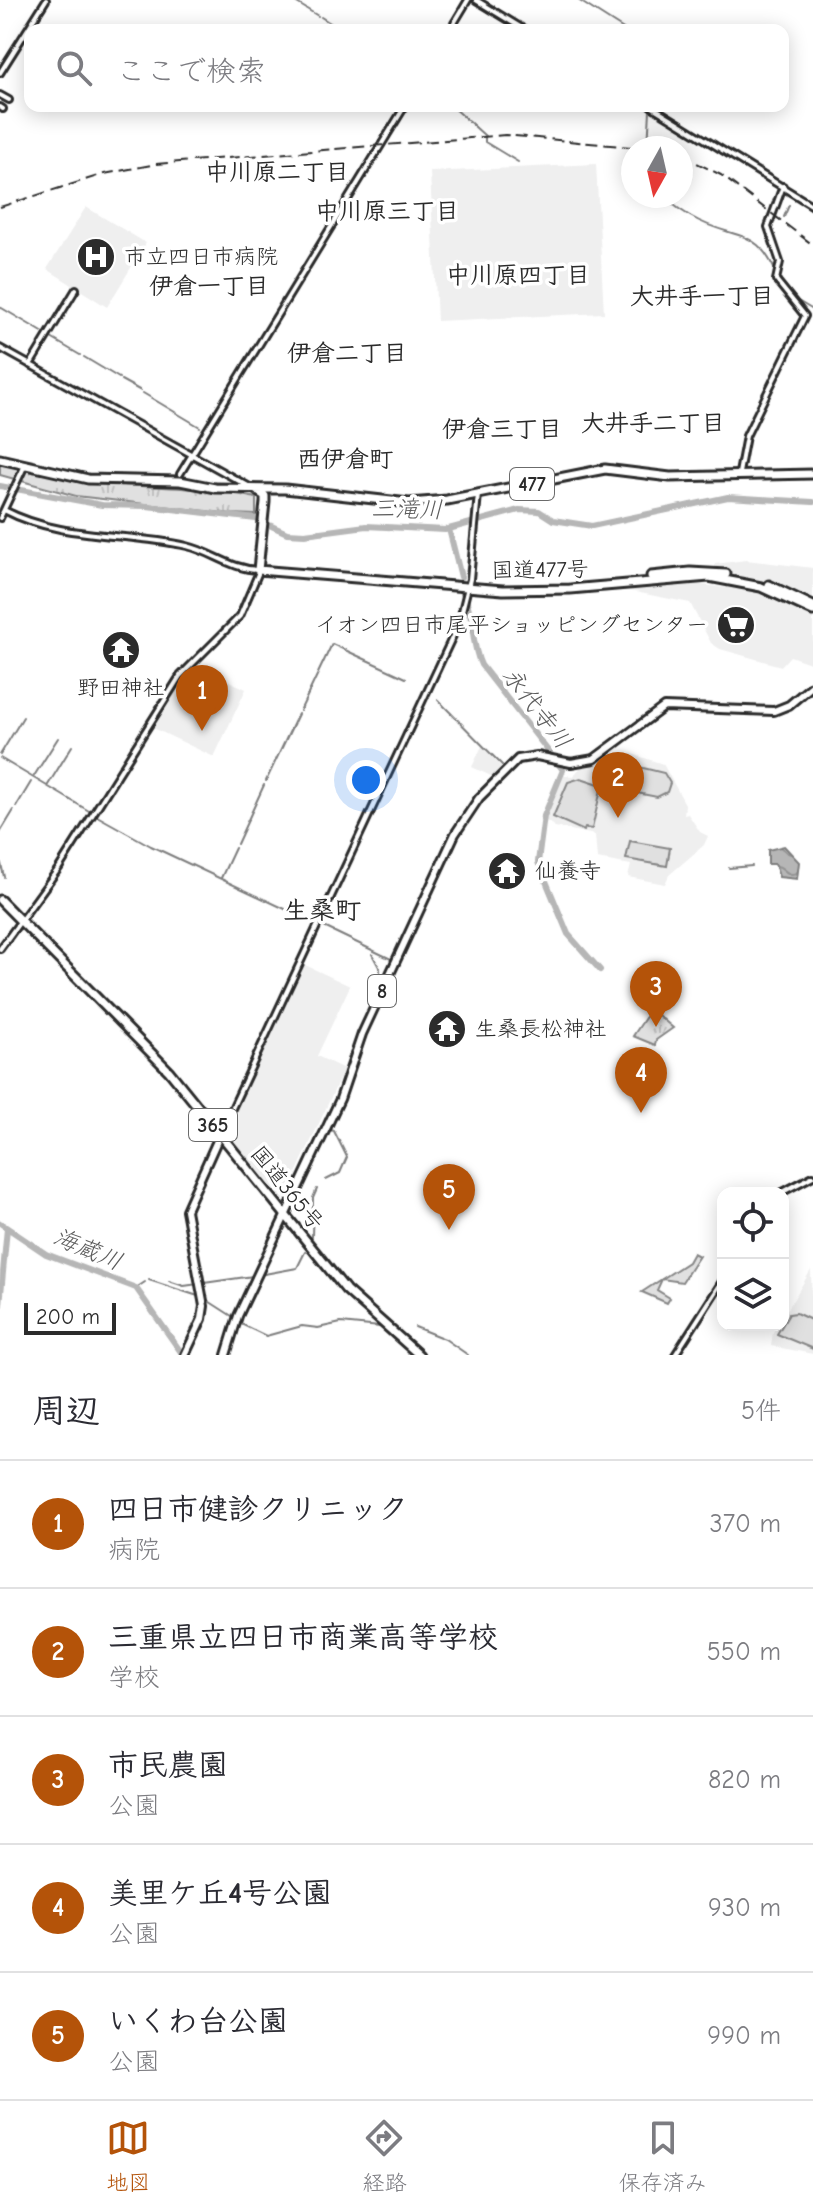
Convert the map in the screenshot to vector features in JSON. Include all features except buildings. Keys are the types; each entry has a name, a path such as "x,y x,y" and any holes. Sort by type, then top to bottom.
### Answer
{"highway":[{"name":"477","path":"0,459 88,479 126,483 172,480 215,488 409,503 479,498 605,469 670,477 739,473 813,474"},
{"path":"255,489 265,502 260,571"},
{"path":"261,558 271,491"},
{"name":"国道477号","path":"260,571 469,586"},
{"name":"国道477号","path":"260,571 469,586 572,584 714,573 766,584 813,609"},
{"path":"318,573 353,580"},
{"name":"国道365号","path":"0,900 169,1071 361,1306 419,1355"}],"main road":[{"name":"8","path":"226,1355 237,1319 340,1099 362,1034 462,822 479,798 518,759 537,756 579,763 598,757 664,707 774,711 789,705 813,685"},
{"path":"185,1355 202,1319 204,1299 186,1210 220,1134"}],"street":[{"path":"31,24 46,0"},
{"path":"454,24 468,0"},
{"path":"476,0 515,24"},
{"path":"0,73 24,35"},
{"path":"0,95 9,100"},
{"path":"180,474 401,112"},
{"path":"661,112 813,206"},
{"path":"739,473 746,436 805,317 800,307 778,285 780,262 768,227 783,186"},
{"path":"30,365 76,289"},
{"path":"0,348 255,489"},
{"path":"0,518 25,466"},
{"path":"220,1134 413,723 465,604 479,498"},
{"path":"0,949 74,845 173,685 240,616 260,571 233,567 183,545 39,527 5,508"},
{"path":"789,1189 813,1176"},
{"path":"675,1355 717,1289"}],"shaded area":[{"path":"596,164 604,313 437,321 430,172"},
{"name":"市立四日市病院","path":"86,207 146,243 107,307 47,269"},
{"path":"746,560 813,568 813,664 790,656 781,666 720,649 711,643 690,603 630,591 631,588 698,584 726,588 732,570 715,567 715,564"},
{"path":"195,665 246,689 214,757 151,727"},
{"path":"482,746 503,769 495,778 472,767"},
{"path":"632,754 663,764 685,804 684,815 688,814 700,832 708,836 704,845 669,875 665,884 628,877 631,865 597,859 595,835 555,827 545,820 563,775 573,776 582,766"},
{"path":"303,964 350,986 317,1056 344,1069 281,1206 225,1135 225,1129"},
{"path":"811,1270 813,1354 771,1346 774,1331 789,1331 789,1307"}],"green space":[{"path":"0,462 78,481 194,489 256,498 256,515 76,496 0,475"},
{"path":"631,765 664,773 670,783 667,792 657,797 622,790 616,782 617,773"},
{"path":"581,778 602,785 592,829 585,828 584,831 553,817 568,782"},
{"path":"630,841 670,848 667,866 626,859"},
{"path":"651,1009 673,1028 656,1040 655,1045 633,1036"},
{"path":"693,1253 699,1256 682,1282 662,1279 657,1290 670,1298 667,1303 642,1292 688,1262"},
{"path":"796,1313 813,1321 813,1349 777,1334 779,1331 789,1331 789,1314"}],"water":[{"path":"784,846 799,862 797,879 779,877 775,864 768,864 768,850"}],"waterway":[{"path":"292,0 318,16"},
{"path":"578,0 616,24"},
{"path":"321,17 332,24"},
{"path":"459,112 485,136 485,142 518,162"},
{"path":"649,136 650,112"},
{"path":"784,217 789,205"},
{"path":"678,208 706,224 754,242 764,251 781,285"},
{"path":"793,298 813,310"},
{"path":"0,307 44,333"},
{"path":"51,338 80,355"},
{"path":"84,357 119,378"},
{"path":"121,380 141,391"},
{"path":"143,393 200,427"},
{"name":"三滝川","path":"0,486 102,505 147,506 256,519 287,533 305,534 366,526 445,530 519,510 539,511 553,520 592,526 728,497 813,502"},
{"name":"永代寺川","path":"449,529 461,577"},
{"name":"永代寺川","path":"463,593 481,665 563,770 544,816 538,862 568,934 600,970"},
{"path":"300,711 332,644 406,678"},
{"path":"438,700 502,765"},
{"path":"266,781 298,714"},
{"path":"0,755 23,717"},
{"path":"34,776 58,738"},
{"path":"48,785 72,746"},
{"path":"0,758 89,811"},
{"path":"16,807 31,782"},
{"path":"237,844 264,785"},
{"path":"0,833 14,810"},
{"path":"97,816 151,846 317,924"},
{"path":"221,878 235,848"},
{"path":"0,859 4,877"},
{"path":"729,868 752,866"},
{"path":"322,926 393,960"},
{"path":"372,954 380,969 381,986"},
{"path":"326,1180 340,1173 347,1157 334,1131 328,1129"},
{"path":"312,1237 313,1198 317,1189"},
{"name":"海蔵川","path":"0,1223 46,1254 136,1288 183,1355"},
{"path":"0,1305 7,1228"},
{"path":"259,1275 297,1268 305,1252"},
{"path":"204,1283 253,1276"},
{"path":"149,1280 201,1297"},
{"path":"169,1281 184,1286 198,1284"},
{"path":"136,1288 145,1282"},
{"path":"207,1300 235,1318"},
{"path":"239,1323 266,1336 302,1326 318,1328 341,1323 380,1327"},
{"path":"415,1327 445,1339 468,1355"}],"railway":[{"path":"0,207 104,174 156,164 505,135 621,146"},
{"path":"693,161 721,175 813,245"}],"place":[{"name":"市立四日市病院","path":"96,257"},
{"name":"イオン四日市尾平ショッピングセンター","path":"736,625"},
{"name":"野田神社","path":"121,650"},
{"name":"四日市健診クリニック","path":"202,731"},
{"name":"三重県立四日市商業高等学校","path":"618,818"},
{"name":"仙養寺","path":"507,871"},
{"name":"市民農園","path":"656,1027"},
{"name":"生桑長松神社","path":"447,1029"},
{"name":"美里ケ丘4号公園","path":"641,1113"},
{"name":"いくわ台公園","path":"449,1230"}],"district":[{"name":"中川原二丁目","path":"277,172"},
{"name":"中川原三丁目","path":"387,211"},
{"name":"中川原四丁目","path":"518,275"},
{"name":"伊倉一丁目","path":"209,286"},
{"name":"大井手一丁目","path":"702,296"},
{"name":"伊倉二丁目","path":"347,353"},
{"name":"大井手二丁目","path":"653,423"},
{"name":"伊倉三丁目","path":"502,429"},
{"name":"西伊倉町","path":"345,459"},
{"name":"生桑町","path":"322,911"}]}
